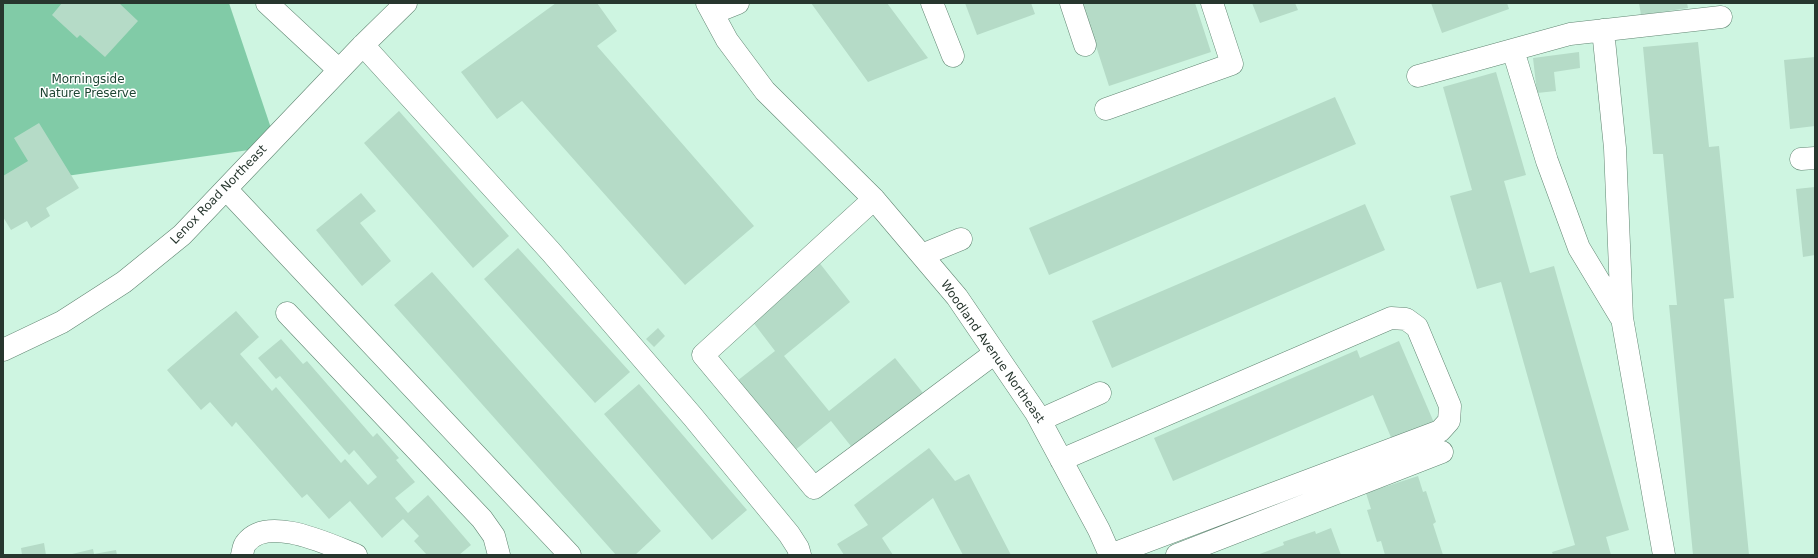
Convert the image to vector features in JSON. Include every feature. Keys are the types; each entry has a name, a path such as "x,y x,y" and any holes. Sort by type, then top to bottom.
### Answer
{"street":[{"path":"267,3 339,70"},
{"name":"Lenox Road Northeast","path":"3,350 62,322 124,282 182,235 363,45 406,3"},
{"path":"710,8 738,3"},
{"path":"932,3 953,56"},
{"path":"1071,3 1085,45"},
{"path":"1106,109 1232,64 1212,3"},
{"name":"Woodland Avenue Northeast","path":"710,8 727,40 765,91 874,199 957,297 1040,420 1099,530 1110,555"},
{"path":"1418,76 1570,34 1721,17"},
{"path":"1603,30 1615,148 1622,318 1664,555"},
{"path":"363,45 551,252 693,417 789,534 798,548 800,555"},
{"path":"1513,50 1547,161 1579,248 1622,318"},
{"path":"226,189 570,555"},
{"path":"874,199 703,355 814,488 996,353"},
{"path":"922,255 960,239"},
{"path":"287,313 482,519 494,536 499,555"},
{"path":"1061,460 1391,318 1406,319 1417,327 1450,406 1449,421 1440,431 1110,555"},
{"path":"1040,420 1100,393"},
{"path":"1177,555 1442,452"},
{"path":"242,555 245,544 257,534 280,530 303,535 356,555"}],"green space":[{"name":"Morningside Nature Preserve","path":"3,3 229,3 277,146 3,185"}],"building":[{"path":"62,3 119,3 138,21 105,57 80,35 77,38 52,15"},
{"path":"556,3 597,3 617,31 597,46 754,226 685,285 522,101 497,119 461,72"},
{"path":"811,3 887,3 928,58 868,82"},
{"path":"965,3 1031,3 1035,14 977,35"},
{"path":"1082,3 1195,3 1211,52 1109,86"},
{"path":"1252,3 1295,3 1298,10 1260,23"},
{"path":"1431,3 1507,3 1509,9 1442,33"},
{"path":"1639,3 1687,3 1688,8 1641,15"},
{"path":"1698,42 1709,147 1719,146 1734,298 1724,299 1749,555 1693,555 1669,305 1677,305 1663,154 1653,154 1643,47"},
{"path":"1579,52 1580,68 1554,72 1556,91 1537,93 1533,58"},
{"path":"1815,57 1815,126 1790,129 1784,60"},
{"path":"1496,72 1526,175 1504,181 1530,273 1554,266 1629,530 1606,537 1611,555 1553,555 1552,552 1575,545 1501,282 1477,289 1450,196 1472,190 1443,87"},
{"path":"1335,97 1356,144 1049,275 1029,228"},
{"path":"399,111 509,236 473,268 364,143"},
{"path":"39,123 79,188 46,208 50,216 31,228 27,221 11,230 3,217 3,176 28,161 14,138"},
{"path":"1815,187 1815,255 1803,257 1796,189"},
{"path":"361,193 376,211 360,223 391,261 362,286 316,230"},
{"path":"1365,204 1385,250 1112,368 1092,321"},
{"path":"518,248 630,372 595,403 484,279"},
{"path":"818,261 850,302 784,356 829,411 895,358 927,398 858,455 831,421 794,451 737,381 775,351 749,317"},
{"path":"432,272 661,531 635,555 616,555 394,305"},
{"path":"236,311 259,337 240,354 272,391 276,387 341,463 345,459 368,485 377,477 354,450 349,455 280,376 276,379 258,358 281,339 303,364 307,361 373,437 377,433 399,458 396,460 415,482 395,498 408,513 428,495 471,545 459,555 427,555 414,541 419,536 403,519 382,538 350,501 329,519 307,494 302,498 236,422 232,427 210,402 201,410 167,370"},
{"path":"658,328 665,336 654,347 646,339"},
{"path":"1399,341 1435,425 1393,442 1373,395 1173,481 1154,438 1357,350 1360,358"},
{"path":"639,384 747,510 712,540 604,414"},
{"path":"929,448 955,481 969,474 1011,555 963,555 933,498 882,538 893,555 844,555 837,544 868,525 854,505"},
{"path":"1418,476 1423,492 1426,491 1436,522 1433,524 1443,555 1385,555 1381,541 1377,542 1367,510 1371,509 1366,493"},
{"path":"1331,528 1341,555 1257,555 1284,545 1283,542 1315,531 1316,534"},
{"path":"44,543 46,555 22,555 21,548"},
{"path":"93,549 94,554 116,550 117,555 68,555"}]}
